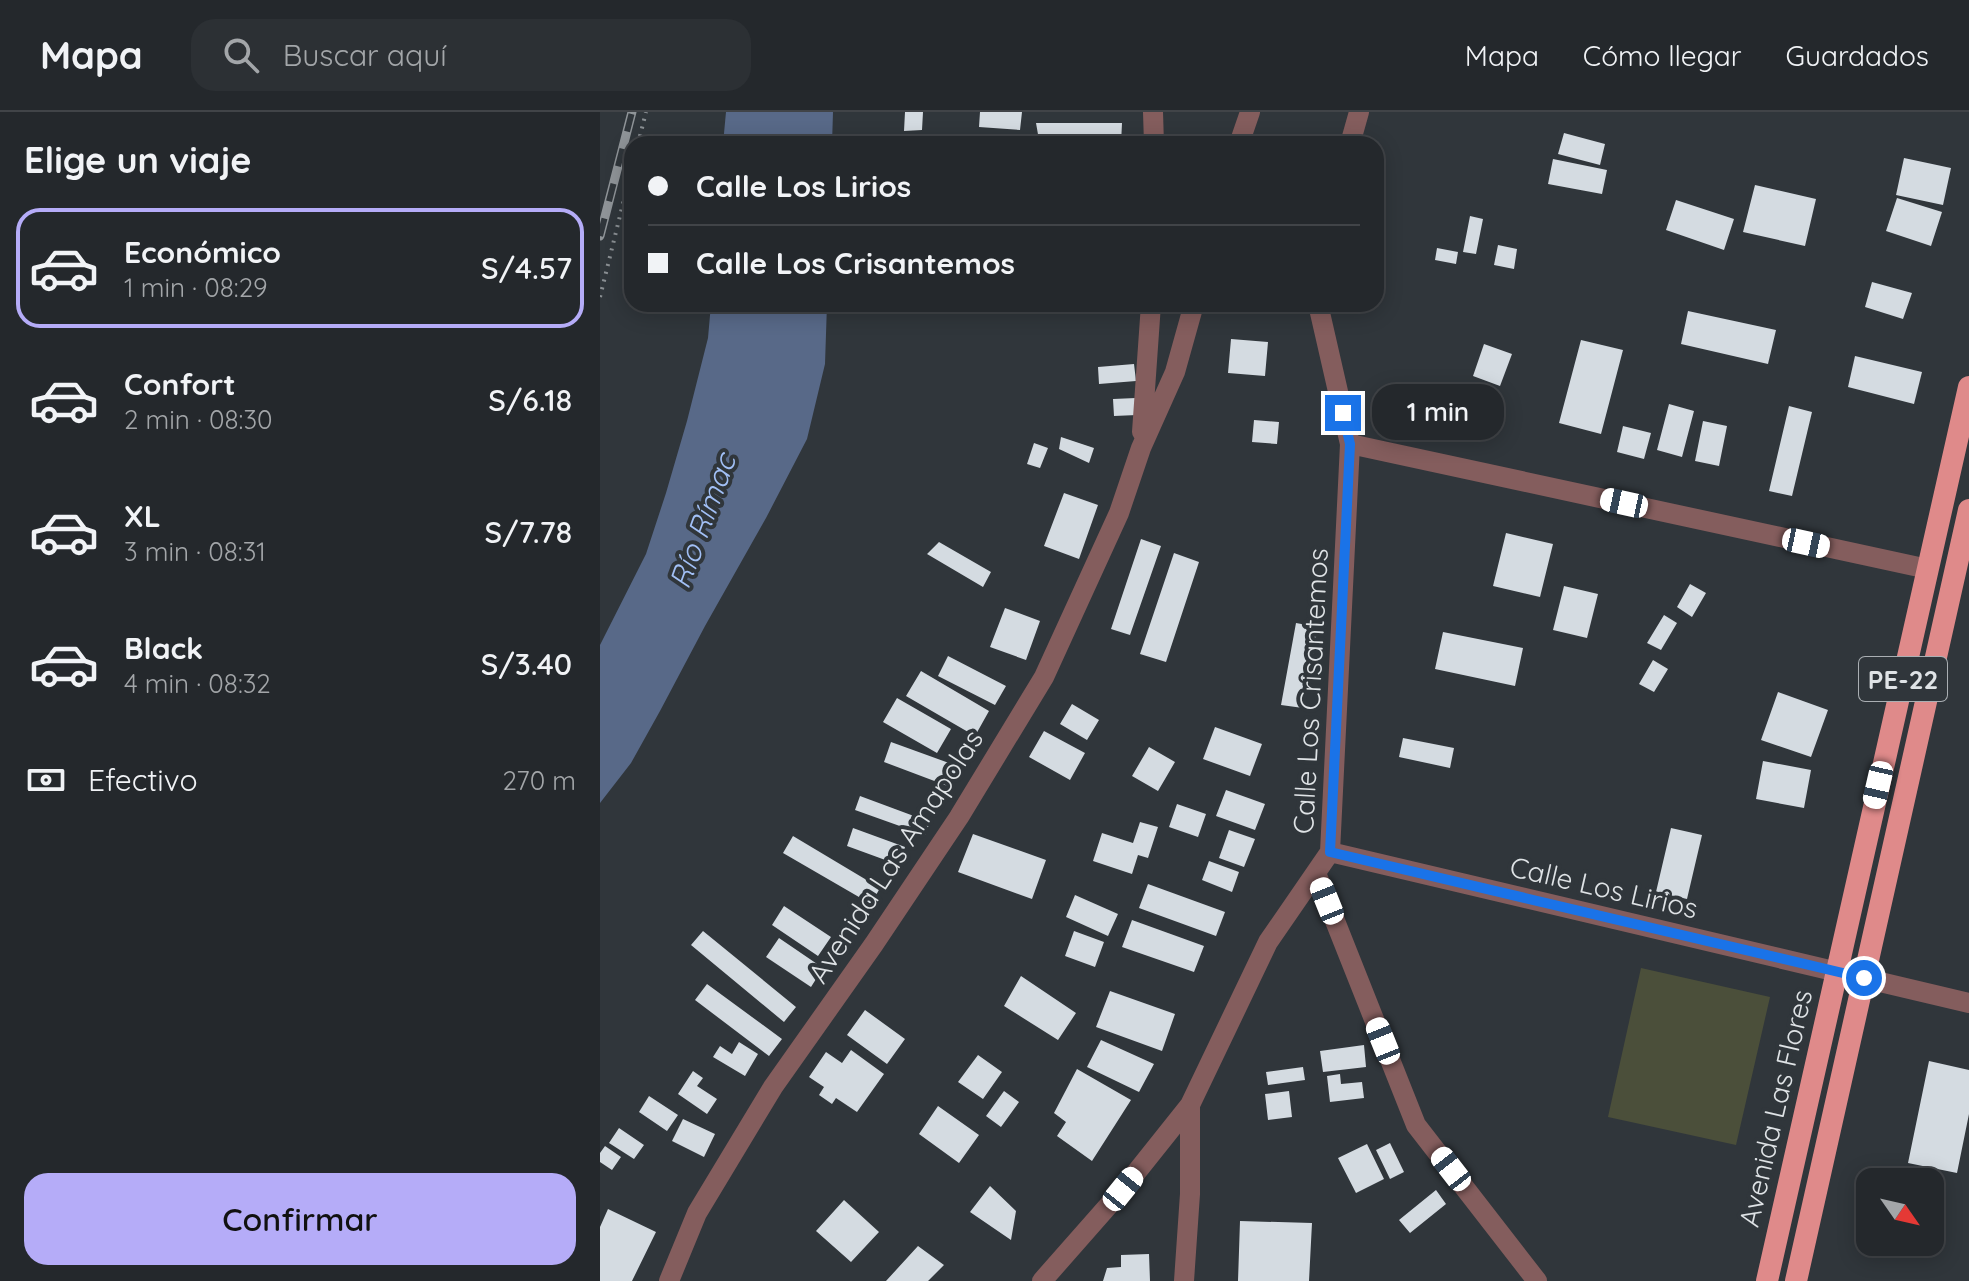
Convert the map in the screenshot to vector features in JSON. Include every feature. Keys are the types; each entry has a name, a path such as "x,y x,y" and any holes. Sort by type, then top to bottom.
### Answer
{"highway":[{"name":"Avenida Las Flores","path":"1767,1281 1969,387"},
{"name":"Avenida Las Flores","path":"1796,1281 1864,978 1962,577 1969,510"}],"street":[{"path":"1153,112 1154,136"},
{"path":"1242,136 1250,112"},
{"path":"1352,136 1359,112"},
{"path":"1141,448 1150,312"},
{"path":"1141,448 1175,372 1192,312"},
{"name":"Calle Los Crisantemos","path":"1042,1281 1123,1189 1190,1105 1268,942 1330,852 1350,444 1320,312"},
{"path":"1350,444 1928,569"},
{"name":"Avenida Las Amapolas","path":"669,1281 697,1213 773,1087 959,817 1044,677 1119,513 1141,448"},
{"name":"Calle Los Lirios","path":"1330,852 1969,1003"},
{"path":"1316,873 1416,1125 1537,1281"},
{"path":"1184,1281 1190,1194 1190,1105"}],"path":[{"path":"640,136 646,112"},
{"path":"600,297 624,200"}],"green space":[{"path":"1641,968 1770,997 1736,1145 1608,1117"}],"water":[{"path":"726,112 833,112 832,136 724,136"},
{"name":"Río Rímac","path":"710,312 827,312 825,364 807,439 631,763 600,803 600,645 646,554 687,421 708,338"}],"building":[{"path":"905,112 923,112 922,130 904,131"},
{"path":"980,112 1022,112 1020,130 979,127"},
{"path":"1036,123 1122,123 1121,136 1038,136"},
{"path":"1564,133 1605,144 1600,165 1558,154"},
{"path":"1904,158 1951,168 1943,205 1896,195"},
{"path":"1553,159 1607,170 1602,194 1548,184"},
{"path":"1755,185 1816,199 1805,246 1743,232"},
{"path":"1897,198 1942,212 1931,246 1886,231"},
{"path":"1676,200 1734,219 1724,250 1666,230"},
{"path":"1470,216 1483,219 1476,254 1463,252"},
{"path":"1498,245 1517,249 1514,269 1494,265"},
{"path":"1437,248 1458,252 1456,264 1435,260"},
{"path":"1872,282 1912,293 1903,319 1865,307"},
{"path":"1688,311 1776,330 1768,364 1681,344"},
{"path":"1231,339 1268,342 1265,376 1228,373"},
{"path":"1581,340 1623,350 1601,434 1559,423"},
{"path":"1484,344 1512,354 1500,386 1473,376"},
{"path":"1855,356 1922,372 1914,404 1848,387"},
{"path":"1134,364 1136,381 1099,384 1098,367"},
{"path":"1136,398 1137,415 1114,416 1113,399"},
{"path":"1669,404 1694,411 1682,457 1657,450"},
{"path":"1789,406 1812,412 1792,496 1769,491"},
{"path":"1254,420 1279,422 1277,444 1252,442"},
{"path":"1703,421 1727,426 1719,466 1695,461"},
{"path":"1623,426 1651,433 1644,459 1617,452"},
{"path":"1061,437 1094,448 1089,463 1059,449"},
{"path":"1034,443 1048,448 1040,468 1027,464"},
{"path":"1064,493 1098,505 1079,559 1044,546"},
{"path":"1506,533 1553,544 1540,597 1493,586"},
{"path":"1141,539 1161,546 1130,635 1111,629"},
{"path":"939,542 991,572 983,587 927,554"},
{"path":"1174,553 1199,562 1166,662 1140,654"},
{"path":"1690,584 1706,593 1692,617 1677,607"},
{"path":"1564,586 1598,594 1587,638 1553,630"},
{"path":"1005,608 1040,621 1026,660 990,647"},
{"path":"1664,615 1677,623 1661,650 1647,643"},
{"path":"1296,623 1318,627 1303,708 1281,705"},
{"path":"1443,632 1523,648 1515,686 1435,669"},
{"path":"948,656 1006,686 995,705 938,676"},
{"path":"1653,660 1668,669 1654,692 1639,684"},
{"path":"921,671 989,711 975,736 906,696"},
{"path":"1778,692 1828,710 1811,757 1761,740"},
{"path":"897,698 951,729 937,753 883,722"},
{"path":"1072,704 1099,720 1087,740 1060,724"},
{"path":"1215,727 1262,744 1250,776 1203,759"},
{"path":"1044,731 1085,753 1070,780 1029,757"},
{"path":"1403,738 1454,748 1450,768 1399,757"},
{"path":"891,742 960,767 953,788 884,762"},
{"path":"1149,747 1175,762 1158,791 1132,776"},
{"path":"1763,761 1811,770 1804,808 1756,799"},
{"path":"1226,790 1265,804 1255,830 1216,816"},
{"path":"860,796 930,822 925,835 855,810"},
{"path":"1177,804 1206,814 1198,837 1169,827"},
{"path":"1140,822 1158,827 1148,858 1138,855 1132,874 1093,861 1102,833 1133,843"},
{"path":"853,828 905,847 899,865 847,846"},
{"path":"1671,828 1702,835 1687,899 1656,892"},
{"path":"1229,830 1255,839 1244,867 1219,858"},
{"path":"973,834 1046,860 1032,899 958,872"},
{"path":"793,836 880,888 871,904 783,853"},
{"path":"1209,861 1239,872 1232,892 1202,880"},
{"path":"1148,884 1225,912 1216,936 1139,908"},
{"path":"1075,895 1118,914 1108,936 1066,917"},
{"path":"784,906 831,937 818,956 772,925"},
{"path":"1132,920 1204,946 1194,972 1122,947"},
{"path":"703,931 796,1007 784,1022 691,945"},
{"path":"1074,931 1104,942 1095,967 1065,956"},
{"path":"779,938 823,968 811,987 766,957"},
{"path":"1021,976 1076,1013 1058,1040 1004,1006"},
{"path":"707,984 782,1039 769,1056 695,1000"},
{"path":"1110,991 1175,1014 1162,1051 1096,1027"},
{"path":"865,1010 905,1039 887,1064 847,1035"},
{"path":"1101,1040 1154,1064 1139,1092 1087,1067"},
{"path":"739,1042 758,1054 745,1076 713,1057 720,1046 732,1054"},
{"path":"1364,1045 1366,1067 1323,1072 1320,1051"},
{"path":"851,1050 884,1074 857,1112 836,1098 832,1104 819,1095 824,1087 809,1077 826,1052 842,1063"},
{"path":"978,1055 1002,1072 983,1099 958,1082"},
{"path":"1929,1061 1969,1070 1969,1114 1957,1173 1908,1163"},
{"path":"1303,1067 1305,1080 1268,1085 1266,1072"},
{"path":"1077,1069 1131,1100 1092,1161 1057,1136 1066,1122 1054,1113"},
{"path":"693,1071 703,1078 697,1086 717,1099 707,1114 678,1094"},
{"path":"1340,1074 1341,1084 1362,1082 1364,1098 1330,1102 1327,1076"},
{"path":"1004,1091 1019,1102 1001,1127 986,1116"},
{"path":"1289,1091 1292,1117 1268,1120 1265,1094"},
{"path":"649,1096 678,1115 667,1131 639,1112"},
{"path":"938,1106 979,1135 959,1163 919,1134"},
{"path":"683,1119 715,1134 704,1157 672,1141"},
{"path":"619,1128 644,1145 634,1159 609,1143"},
{"path":"1390,1143 1404,1172 1390,1179 1376,1150"},
{"path":"1367,1144 1384,1179 1356,1193 1338,1158"},
{"path":"605,1146 621,1157 612,1170 600,1162 600,1153"},
{"path":"990,1186 1016,1211 1011,1240 970,1212"},
{"path":"1436,1190 1446,1204 1410,1233 1399,1220"},
{"path":"844,1200 879,1232 851,1262 816,1231"},
{"path":"608,1209 656,1232 632,1281 600,1281 600,1227"},
{"path":"1240,1221 1312,1223 1309,1281 1238,1281"},
{"path":"918,1246 944,1265 928,1281 886,1281"},
{"path":"1149,1254 1150,1281 1103,1281 1107,1268 1121,1267 1121,1255"}],"railway":[{"path":"626,136 632,112"},
{"path":"600,236 624,143"}],"route":[{"path":"1343,413 1350,444 1330,852 1864,978"}]}
